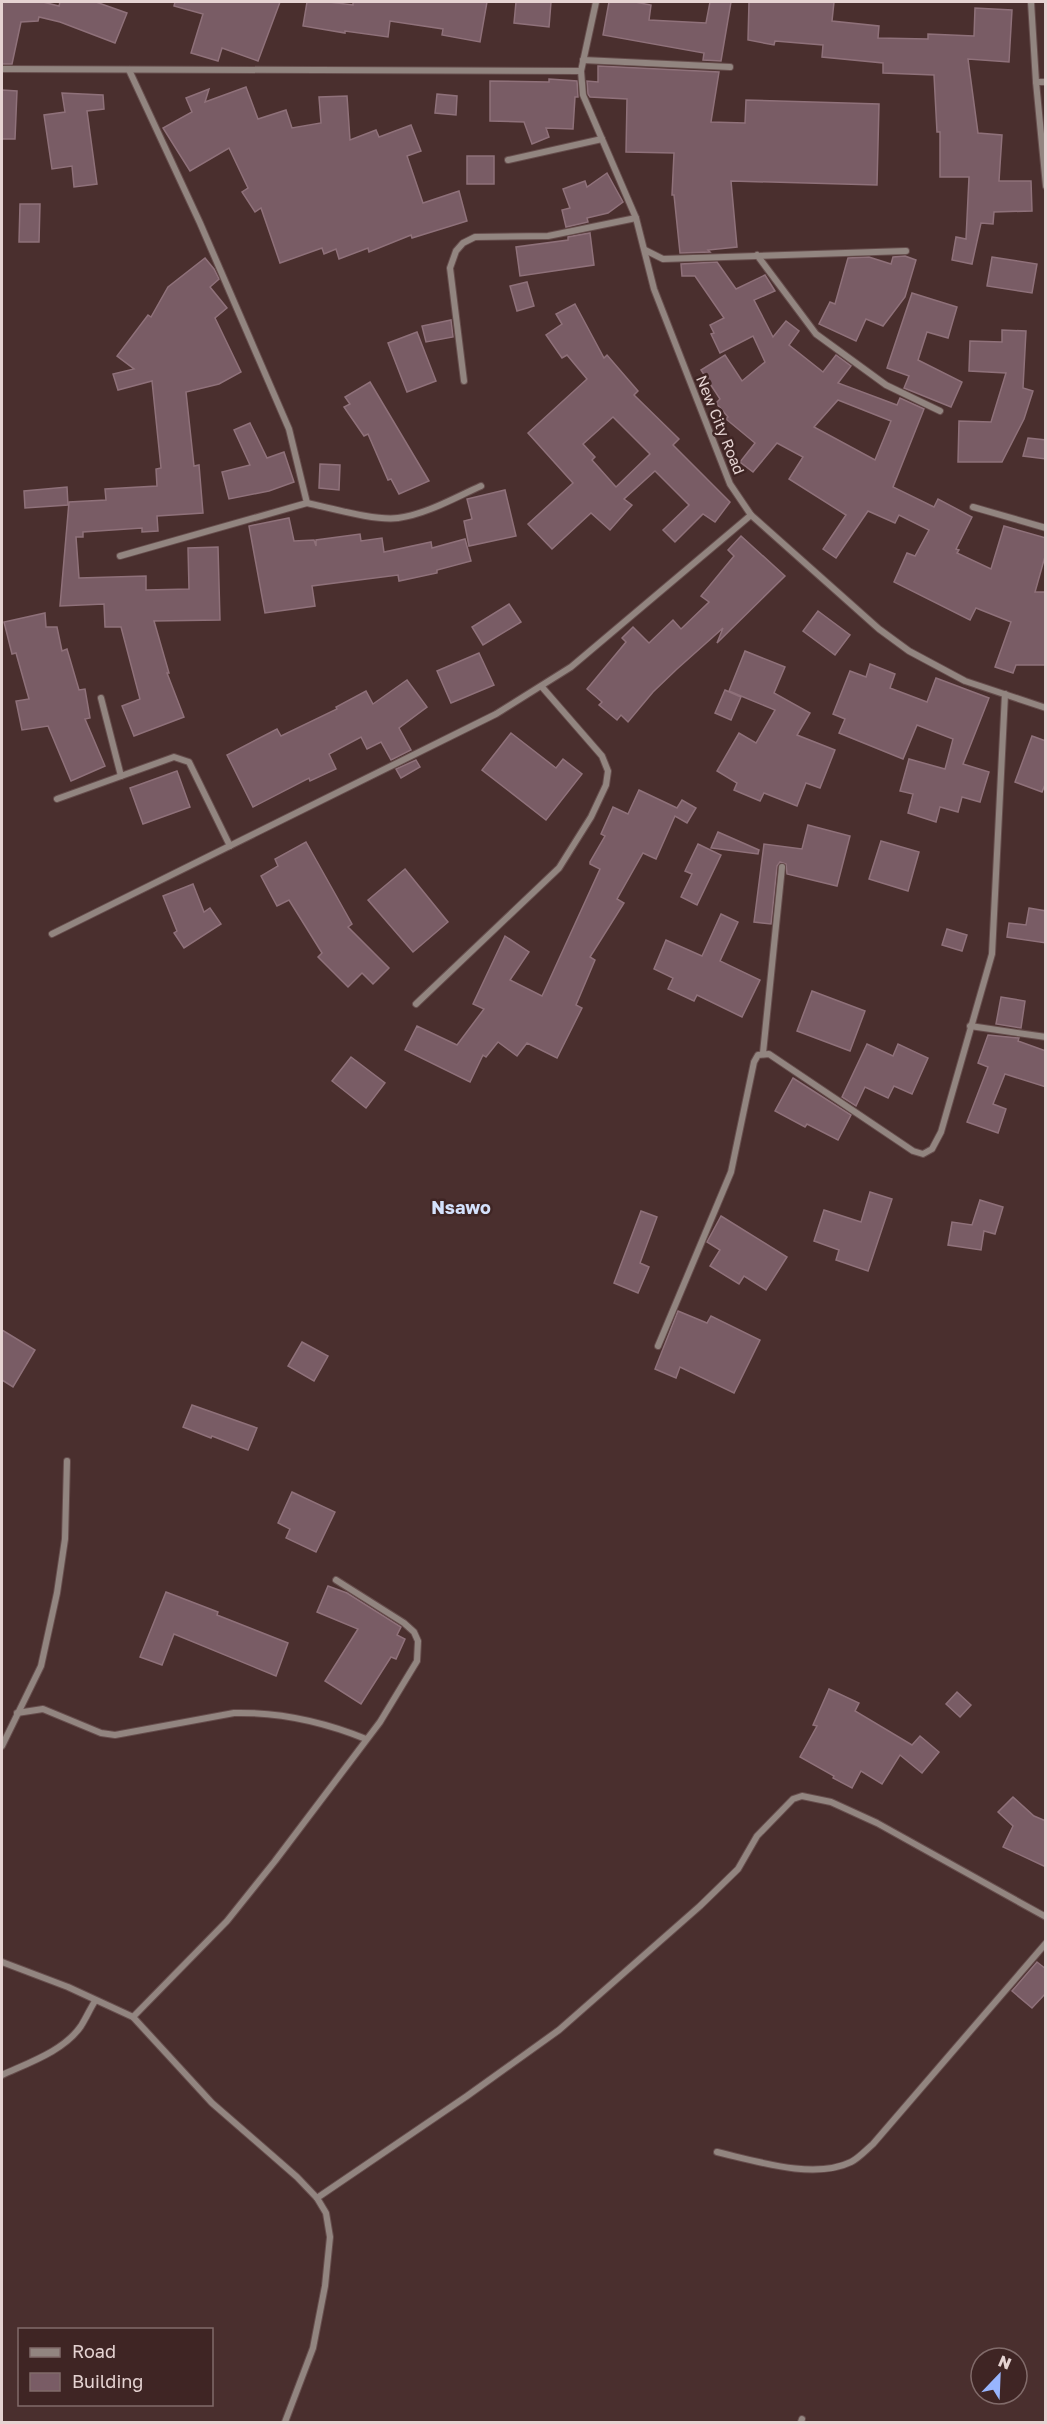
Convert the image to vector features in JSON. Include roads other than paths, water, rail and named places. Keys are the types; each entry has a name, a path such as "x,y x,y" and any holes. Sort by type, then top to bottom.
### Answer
{"street":[{"name":"New City Road","path":"596,2 581,71 583,95 636,218 654,289 730,484 751,515 879,629 909,651 965,681 1046,708"},
{"path":"1031,2 1046,186"},
{"path":"583,60 730,67"},
{"path":"2,69 581,71"},
{"path":"129,70 200,224 289,429 307,502"},
{"path":"1036,82 1046,82"},
{"path":"508,160 602,139"},
{"path":"464,381 450,268 456,251 463,243 475,237 548,236 636,218"},
{"path":"645,250 663,259 906,251"},
{"path":"757,255 816,334 886,386 940,411"},
{"path":"120,556 307,502 359,514 396,518 421,512 480,486"},
{"path":"973,507 1046,528"},
{"path":"52,934 496,714 542,687 571,667 751,515"},
{"path":"416,1004 559,868 591,817 606,785 608,771 602,756 542,687"},
{"path":"658,1346 728,1180 754,1062 758,1055 769,1054 913,1151 923,1154 932,1149 941,1132 992,954 1005,694"},
{"path":"101,698 121,776"},
{"path":"57,800 174,757 189,762 230,846"},
{"path":"763,1053 782,867"},
{"path":"970,1026 1046,1037"},
{"path":"2,1746 41,1666 57,1593 65,1539 67,1461"},
{"path":"133,2017 226,1920 275,1861 380,1722 414,1666 418,1641 414,1632 404,1623 336,1580"},
{"path":"18,1713 43,1708 101,1733 115,1735 234,1713 247,1713 305,1719 336,1727 366,1739"},
{"path":"317,2198 559,2030 700,1906 738,1869 757,1836 793,1799 802,1796 831,1802 878,1823 1046,1917"},
{"path":"717,2152 772,2164 820,2170 852,2161 873,2144 1046,1943"},
{"path":"2,1962 68,1987 94,2001 133,2017 212,2103 297,2177 317,2198 326,2213 330,2237 325,2286 313,2348 285,2422"},
{"path":"2,2075 39,2058 65,2042 81,2026 94,2001"}],"district":[{"name":"Nsawo","path":"461,1208"}]}
